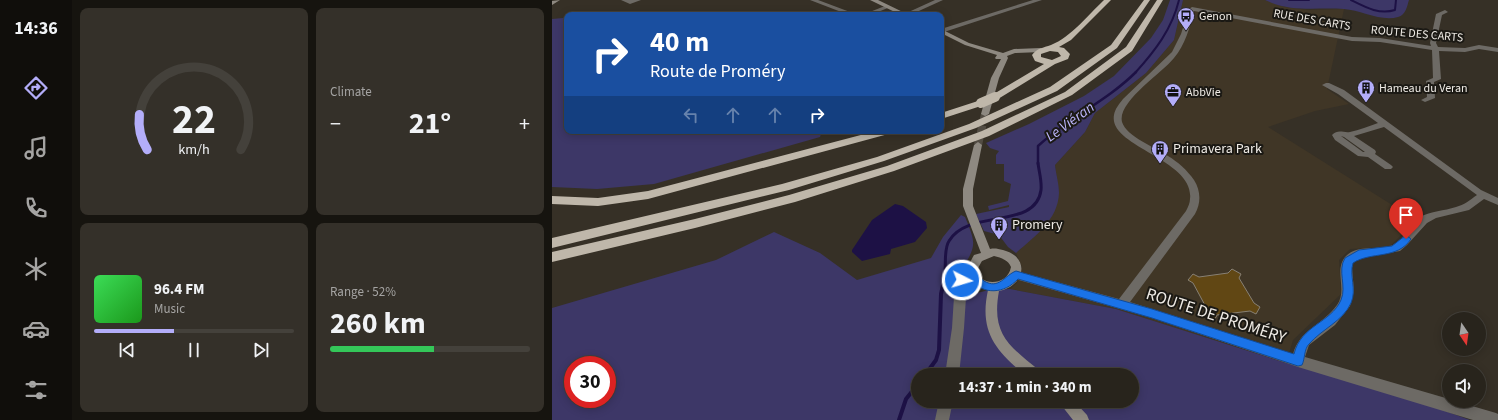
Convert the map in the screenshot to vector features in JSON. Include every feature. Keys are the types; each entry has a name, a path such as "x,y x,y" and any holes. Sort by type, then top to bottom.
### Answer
{"highway":[{"path":"1022,82 1036,66 1039,55 1064,41 1090,19 1108,0"},
{"path":"944,115 995,97 1053,62 1065,58 1064,52 1068,44 1100,15 1113,0"},
{"path":"552,243 700,208 817,178 896,154 993,118 1042,96 1093,64 1128,33 1142,13 1147,0"},
{"path":"552,257 698,222 818,190 922,158 989,132 1067,94 1115,62 1144,32 1157,12 1160,0"},
{"path":"1052,48 1064,52"},
{"path":"1039,55 1053,62"},
{"path":"552,200 598,202 648,195 877,134"}],"street":[{"path":"552,3 557,0"},
{"path":"624,0 630,2 638,0"},
{"path":"813,0 847,12"},
{"path":"873,0 899,12"},
{"path":"913,12 940,0"},
{"path":"944,30 1039,0"},
{"path":"873,12 887,7"},
{"name":"RUE DES CARTS","path":"1122,304 1191,212 1197,200 1196,190 1188,176 1128,136 1122,129 1117,117 1121,105 1159,71 1173,56 1187,29 1192,9 1358,39"},
{"path":"1425,100 1431,98 1430,82 1437,79 1434,33 1439,14 1445,12"},
{"path":"944,32 1001,58 1020,54 1039,55"},
{"name":"ROUTE DES CARTS","path":"1358,39 1380,40 1461,51 1483,47 1498,50"},
{"path":"985,114 995,78 994,67 1001,58"},
{"path":"1326,85 1341,92 1484,195 1498,202"},
{"path":"1385,124 1347,135 1342,133 1336,135 1361,154 1370,155 1388,167"},
{"path":"978,145 968,196 968,206 987,254"},
{"path":"1298,361 1302,345 1305,341 1339,312 1346,302 1349,291 1346,267 1351,258 1359,254 1397,248 1423,220 1436,214 1464,208 1472,201 1484,195"},
{"path":"1002,253 1013,259 1018,269 1016,275 1008,284 994,287 982,285 974,278 972,274 975,262 987,254 1002,253"},
{"path":"953,368 959,320 961,281 972,274"},
{"name":"ROUTE DE PROMÉRY","path":"1016,275 1122,304 1298,361 1496,420"},
{"path":"994,287 990,301 992,326 997,339 1006,350 1027,368"},
{"path":"942,420 945,408"},
{"path":"1071,408 1082,420"}],"shaded area":[{"path":"1170,0 1183,0 1174,40 1146,73 1095,113 1085,132 1055,165 1059,190 1058,203 1055,211 1044,227 1016,253 1008,247 999,235 984,231 976,214 1009,207 1009,205 989,210 988,206 1008,201 1011,184 1004,181 1004,164 996,164 996,155 999,151 990,148 986,143 1029,124 1084,96 1114,76 1151,38 1163,20"},
{"path":"1183,0 1265,0 1285,7 1308,10 1344,9 1327,89 1349,104 1315,111 1268,127 1416,220 1389,247 1350,249 1339,260 1341,294 1293,340 1286,363 1116,309 1010,289 1017,283 1022,267 1016,253 1038,233 1059,192 1055,165 1085,132 1095,113 1146,73 1174,40"},
{"path":"1265,0 1409,0 1406,10 1401,16 1385,18 1344,9 1304,9 1285,7"},
{"path":"564,18 564,134 821,134 820,137 654,184 597,189 552,187 552,19"},
{"path":"895,204 903,206 926,222 927,228 915,242 891,249 890,254 862,261 852,252 852,250 872,220"},
{"path":"961,215 965,217 973,239 973,244 970,255 961,270 973,294 989,290 1010,289 1116,309 1286,363 1415,400 1470,420 552,420 552,308 716,260 774,232 820,253 857,280 931,258 943,237"}],"building":[{"path":"1232,269 1241,274 1239,278 1254,303 1260,307 1256,314 1250,311 1217,315 1215,319 1204,314 1207,309 1193,283 1188,280 1193,274 1199,277 1228,273"}],"waterway":[{"name":"Le Viéran","path":"1135,73 1162,39 1172,21 1179,0"},
{"path":"1289,0 1309,0"},
{"path":"1351,0 1372,10 1383,12 1395,10 1396,0"},
{"name":"Le Viéran","path":"1038,163 1038,146 1062,127 1113,92 1135,73"},
{"name":"Le Viéran","path":"944,277 947,245 958,231 971,225 1015,215 1027,210 1036,202 1041,190 1038,163"},
{"name":"Le Viéran","path":"930,368 936,360 939,350 941,294 945,276"},
{"name":"Le Viéran","path":"899,420 906,399 911,393"}],"tunnel":[{"path":"978,145 985,114"}],"place":[{"name":"Genon","path":"1186,31"},
{"name":"Hameau du Veran","path":"1366,103"},
{"name":"AbbVie","path":"1173,107"},
{"name":"Primavera Park","path":"1160,164"},
{"name":"Promery","path":"999,240"}],"route":[{"path":"962,280 972,274 977,282 982,285 994,287 1008,284 1016,275 1152,313 1298,361 1302,345 1305,341 1339,312 1346,302 1349,291 1346,267 1348,260 1359,254 1397,248 1406,239"}]}
